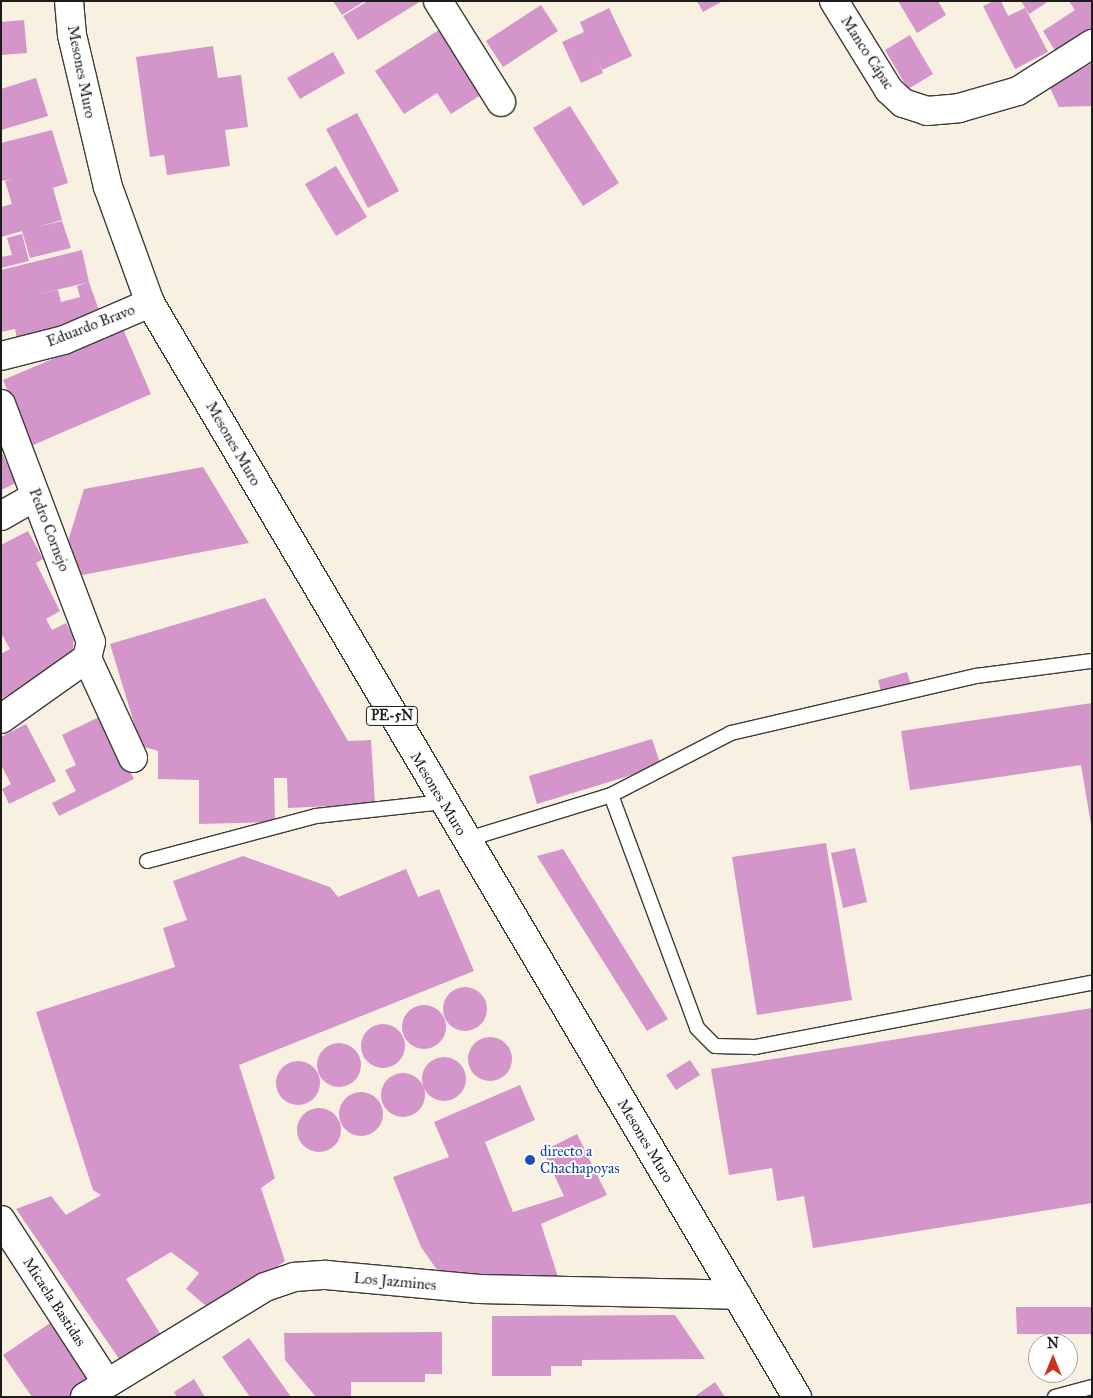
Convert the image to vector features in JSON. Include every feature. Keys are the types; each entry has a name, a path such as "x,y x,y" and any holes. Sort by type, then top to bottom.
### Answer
{"main road":[{"name":"Mesones Muro","path":"69,1 80,73 108,187 150,302 443,802 797,1397"},
{"path":"438,1 501,102"},
{"name":"Manco Cápac","path":"834,1 889,90 904,103 927,111 959,108 1018,91 1092,44"},
{"name":"Eduardo Bravo","path":"1,356 64,340 150,302"},
{"name":"Pedro Cornejo","path":"1,404 91,642 87,658"},
{"path":"1,516 36,496"},
{"path":"1,719 87,658 133,758"},
{"name":"Micaela Bastidas","path":"1,1220 103,1392"},
{"name":"Los Jazmines","path":"103,1392 265,1287 294,1277 326,1275 479,1289 737,1295"}],"lane":[{"path":"466,840 611,795 732,733 976,676 1092,661"},
{"path":"611,795 696,1028 715,1046 755,1047 1092,983"},
{"path":"147,861 316,816 443,802"},
{"path":"1055,1397 1092,1387"}],"building":[{"path":"333,1 365,1 342,15"},
{"path":"368,1 421,1 358,40 343,16"},
{"path":"697,1 723,1 703,12"},
{"path":"898,1 938,1 946,15 917,33"},
{"path":"994,1 1001,1 1008,16 1025,8 1048,52 1015,69 983,6"},
{"path":"1021,1 1049,1 1029,14"},
{"path":"1069,1 1092,1 1092,32 1057,54 1043,31 1075,10"},
{"path":"541,5 558,31 503,67 486,41"},
{"path":"609,8 632,56 602,70 597,59 603,73 581,83 562,42 584,32 580,22"},
{"path":"24,20 27,53 1,55 1,22"},
{"path":"442,28 484,93 451,114 437,93 404,114 375,71"},
{"path":"910,35 933,74 908,89 885,50"},
{"path":"213,46 218,78 241,75 248,127 225,130 230,166 167,175 164,155 150,157 136,57"},
{"path":"333,52 345,73 300,99 287,78"},
{"path":"1092,63 1092,106 1059,107 1049,86"},
{"path":"36,78 48,116 1,130 1,89"},
{"path":"570,106 619,183 583,206 533,128"},
{"path":"357,113 399,191 368,208 326,129"},
{"path":"52,130 68,183 53,188 62,220 37,227 62,221 71,248 30,258 22,231 1,237 1,207 12,204 5,181 13,179 1,181 1,143"},
{"path":"336,166 367,217 336,236 305,184"},
{"path":"22,234 29,261 1,268 1,257 12,255 7,238"},
{"path":"82,250 89,282 102,319 17,339 15,329 1,332 1,270","holes":["89,282 77,286 80,297 61,302 58,290 36,295"]},
{"path":"123,329 151,394 31,446 3,380"},
{"path":"1,451 16,483 1,490"},
{"path":"203,467 249,543 72,577 66,548 84,489"},
{"path":"28,531 43,559 36,563 60,611 46,619 52,630 66,623 74,637 72,659 1,699 1,654 10,649 1,633 1,545"},
{"path":"265,598 348,741 371,740 375,804 288,808 287,778 274,778 275,822 199,824 199,780 158,779 158,751 141,746 110,644"},
{"path":"907,672 912,688 882,695 878,680"},
{"path":"1092,703 1092,830 1081,765 910,790 901,731"},
{"path":"101,716 134,779 59,816 52,803 76,791 65,770 76,765 62,735"},
{"path":"26,724 56,781 9,804 2,789 11,784 1,765 1,737"},
{"path":"652,739 661,766 537,804 529,776"},
{"path":"826,843 852,1000 757,1015 732,857"},
{"path":"855,848 867,902 843,908 831,853"},
{"path":"563,849 668,1019 647,1031 537,856"},
{"path":"243,856 330,887 338,897 406,869 418,897 439,889 474,971 239,1065 275,1178 261,1188 285,1261 231,1301 210,1309 186,1289 199,1273 171,1252 126,1279 163,1338 122,1363 16,1209 51,1196 66,1215 101,1195 93,1190 36,1012 175,967 163,928 187,920 173,881"},
{"path":"465,987 477,991 483,997 487,1009 483,1021 477,1027 465,1031 453,1027 447,1021 443,1009 447,997 453,991"},
{"path":"424,1005 436,1009 442,1015 446,1027 442,1039 436,1045 424,1049 412,1045 406,1039 402,1027 406,1015 412,1009"},
{"path":"1092,1008 1092,1203 813,1248 804,1196 777,1201 772,1168 729,1175 711,1069"},
{"path":"383,1024 395,1028 401,1034 405,1046 401,1058 395,1064 383,1068 371,1064 365,1058 361,1046 365,1034 371,1028"},
{"path":"490,1037 502,1041 508,1047 512,1059 508,1071 502,1077 490,1081 478,1077 472,1071 468,1059 472,1047 478,1041"},
{"path":"339,1043 351,1047 357,1053 361,1065 357,1077 351,1083 339,1087 327,1083 321,1077 317,1065 321,1053 327,1047"},
{"path":"444,1057 456,1061 462,1067 466,1079 462,1091 456,1097 444,1101 432,1097 426,1091 422,1079 426,1067 432,1061"},
{"path":"690,1060 700,1075 676,1090 666,1075"},
{"path":"298,1061 310,1065 316,1071 320,1083 316,1095 310,1101 298,1105 286,1101 280,1095 276,1083 280,1071 286,1065"},
{"path":"403,1073 415,1077 421,1083 425,1095 421,1107 415,1113 403,1117 391,1113 385,1107 381,1095 385,1083 391,1077"},
{"path":"520,1085 535,1120 485,1142 513,1212 564,1196 543,1151 577,1134 607,1195 541,1224 559,1280 442,1277 421,1247 393,1177 449,1157 434,1122"},
{"path":"361,1092 373,1096 379,1102 383,1114 379,1126 373,1132 361,1136 349,1132 343,1126 339,1114 343,1102 349,1096"},
{"path":"319,1108 331,1112 337,1118 341,1130 337,1142 331,1148 319,1152 307,1148 301,1142 297,1130 301,1118 307,1112"},
{"path":"1016,1307 1092,1307 1092,1334 1017,1334"},
{"path":"675,1315 705,1359 582,1360 582,1366 551,1366 551,1376 492,1376 492,1316"},
{"path":"56,1319 97,1383 75,1397 32,1397 3,1355"},
{"path":"442,1332 442,1374 425,1374 425,1382 351,1382 351,1397 316,1397 285,1360 284,1333"},
{"path":"249,1338 291,1397 250,1397 222,1357"},
{"path":"194,1379 205,1397 177,1397 174,1392"},
{"path":"715,1382 725,1397 694,1397"}],"place":[{"name":"directo a Chachapoyas","path":"530,1160"}]}
